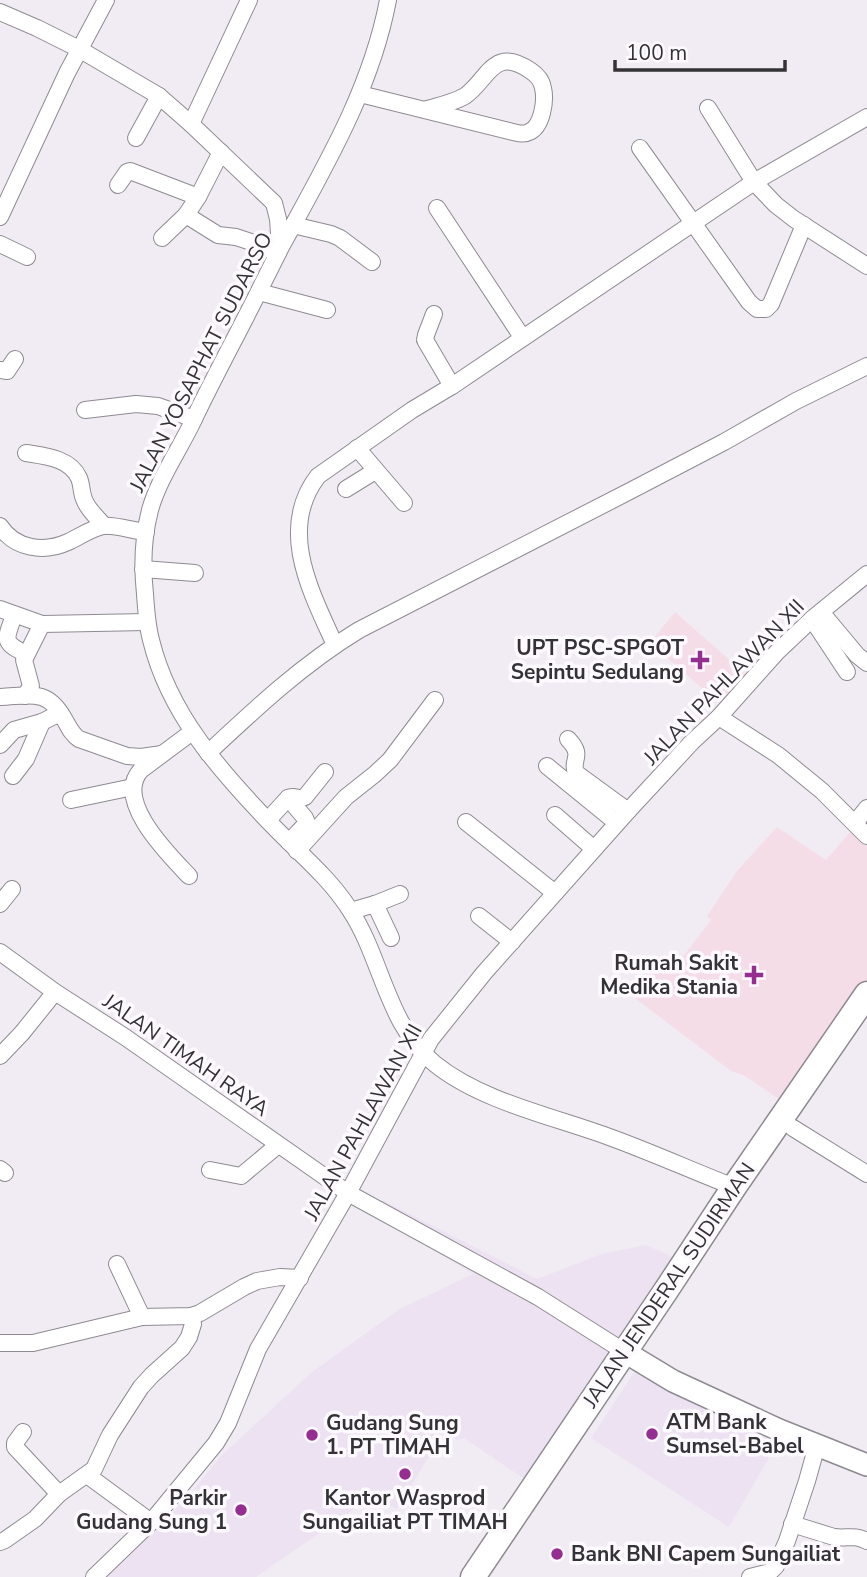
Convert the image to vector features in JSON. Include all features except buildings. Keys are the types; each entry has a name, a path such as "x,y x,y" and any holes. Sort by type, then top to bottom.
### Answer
{"highway":[{"name":"JALAN JENDERAL SUDIRMAN","path":"490,1577 562,1473 734,1187 867,994"},
{"name":"JALAN JENDERAL SUDIRMAN","path":"473,1577 630,1356 668,1308 867,1018"}],"main road":[{"path":"630,1356 673,1381 867,1465"}],"street":[{"path":"0,217 79,49 106,0"},
{"path":"191,124 249,0"},
{"name":"JALAN YOSAPHAT SUDARSO","path":"388,0 378,43 360,94 333,152 279,251 158,489 146,532 143,569 151,641 168,687 192,732 247,798 323,874 351,911 403,1027 422,1053 437,1066 476,1088 533,1112 615,1139 734,1187"},
{"path":"0,12 79,49 159,96 274,203 278,219 279,251 236,237 218,235 186,215"},
{"path":"360,94 424,110 513,132 524,134 533,130 540,119 544,88 541,81 530,71 506,63 492,67 462,97 424,110"},
{"path":"136,138 159,96"},
{"path":"708,108 754,182 785,213 867,265"},
{"path":"335,645 303,563 298,523 302,504 314,482 326,470 754,182 867,117"},
{"path":"640,148 754,307 761,310 771,304 804,225"},
{"path":"162,238 186,215 220,152"},
{"path":"118,185 130,171 198,197"},
{"path":"274,203 308,199"},
{"path":"437,208 523,337"},
{"path":"293,225 340,238 372,262"},
{"path":"0,244 27,257"},
{"path":"259,292 327,310"},
{"path":"434,314 425,340 452,386"},
{"path":"0,370 7,371 15,359"},
{"path":"208,753 303,668 359,630 867,366"},
{"path":"85,410 136,404 158,406 194,419"},
{"path":"357,448 404,503"},
{"path":"26,453 59,460 75,470 81,482 84,501 104,526"},
{"path":"346,489 375,471"},
{"path":"0,526 8,538 34,547 60,546 104,526 146,532"},
{"path":"143,569 195,573"},
{"name":"JALAN PAHLAWAN XII","path":"94,1577 151,1522 216,1443 233,1412 258,1349 348,1193 422,1053 461,1001 594,849 777,652 816,615 867,574"},
{"path":"26,654 10,646 8,642 7,612 42,624 148,621"},
{"path":"816,615 867,663"},
{"path":"816,615 847,672"},
{"path":"25,696 31,686 24,662 42,624"},
{"path":"0,697 35,695 46,698 53,703 73,734 82,740 127,756 163,754"},
{"path":"293,846 345,797 390,760 435,700"},
{"path":"0,745 14,730 42,722 60,713"},
{"path":"719,717 778,755 822,791 867,836"},
{"path":"13,776 26,759 42,722"},
{"path":"189,876 150,833 139,812 133,787 138,774 192,732"},
{"path":"568,739 577,750 574,768 576,773 623,817"},
{"path":"547,766 623,817"},
{"path":"268,820 288,798 304,797 325,772"},
{"path":"71,800 133,787"},
{"path":"288,798 307,823 293,846"},
{"path":"855,823 867,808"},
{"path":"555,815 594,849"},
{"path":"466,822 555,893"},
{"path":"0,904 12,889"},
{"path":"351,911 400,894"},
{"path":"375,904 391,937"},
{"path":"479,916 512,942"},
{"name":"JALAN TIMAH RAYA","path":"0,953 348,1193 538,1297 630,1356"},
{"path":"0,1055 22,1033 55,992"},
{"path":"793,1128 867,1174"},
{"path":"210,1170 241,1176 278,1145"},
{"path":"117,1264 142,1318"},
{"path":"0,1343 33,1343 142,1318 191,1316 257,1281 279,1277 300,1278"},
{"path":"0,1542 35,1519 59,1494 94,1469 110,1435 141,1387 182,1348 193,1329 191,1316"},
{"path":"23,1432 14,1444 15,1447 59,1494"},
{"path":"750,1577 775,1568 807,1481 817,1445"},
{"path":"87,1475 151,1522"},
{"path":"792,1524 834,1537 855,1536 867,1541"}],"shaded area":[{"name":"UPT PSC-SPGOT Sepintu Sedulang","path":"675,612 750,678 724,707 650,643"},
{"name":"Rumah Sakit Medika Stania","path":"777,827 826,860 851,831 867,846 867,991 786,1104 745,1076 731,1071 623,989 660,962 669,958 682,958 711,920 707,916 737,871"},
{"path":"382,1200 537,1279 602,1254 646,1245 677,1259 646,1305 631,1319 613,1353 526,1480 464,1438 458,1440 443,1433 397,1509 370,1498 256,1577 105,1577 188,1497 221,1456 312,1372 400,1309 473,1274 376,1216"},
{"path":"637,1368 779,1431 767,1461 729,1527 591,1438"}],"place":[{"name":"UPT PSC-SPGOT Sepintu Sedulang","path":"700,660"},
{"name":"Rumah Sakit Medika Stania","path":"754,975"},
{"name":"ATM Bank Sumsel-Babel","path":"652,1434"},
{"name":"Gudang Sung 1. PT TIMAH","path":"312,1435"},
{"name":"Kantor Wasprod Sungailiat PT TIMAH","path":"405,1474"},
{"name":"Parkir Gudang Sung 1","path":"241,1510"},
{"name":"Bank BNI Capem Sungailiat","path":"557,1554"}]}
